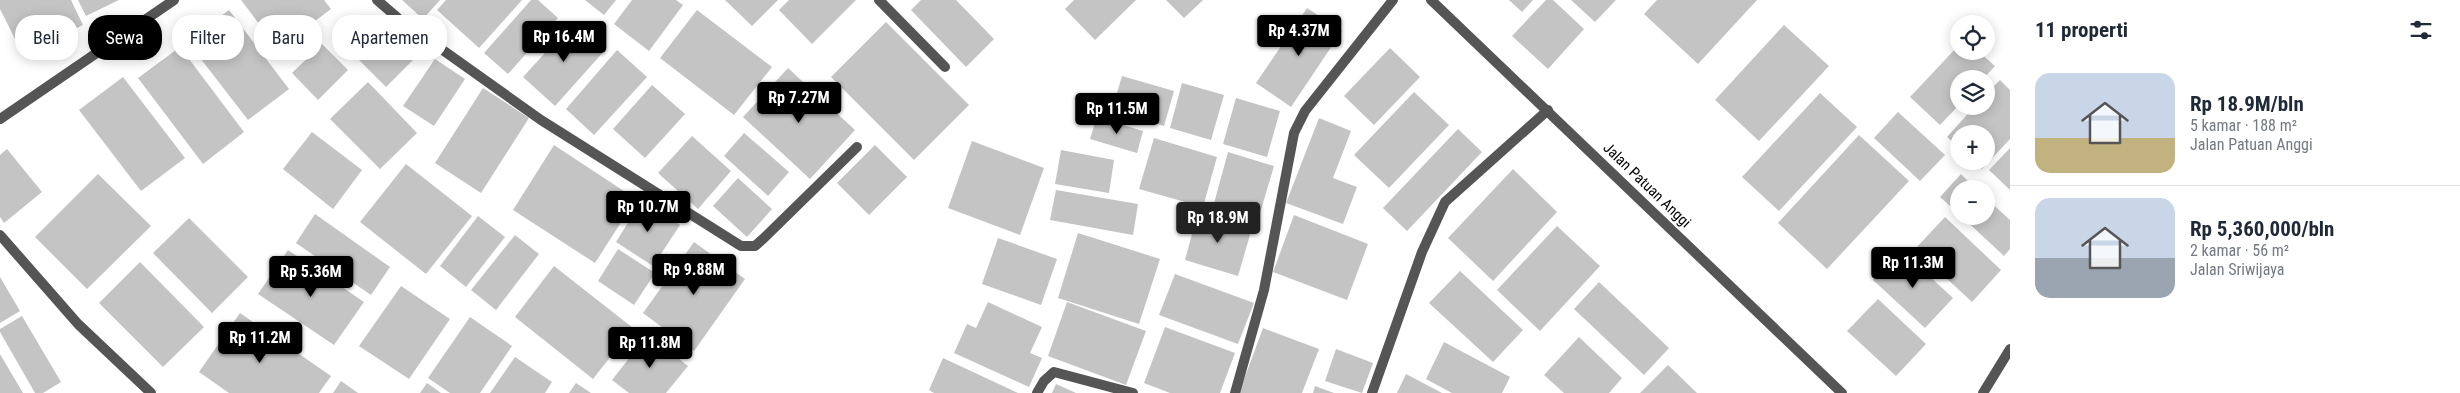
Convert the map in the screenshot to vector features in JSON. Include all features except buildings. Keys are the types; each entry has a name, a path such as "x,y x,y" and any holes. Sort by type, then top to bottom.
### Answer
{"street":[{"path":"0,119 174,0"},
{"path":"377,0 399,19 541,120 741,246 755,246 857,147"},
{"path":"879,0 945,67"},
{"path":"1235,393 1264,290 1290,150 1299,121 1312,101 1393,0"},
{"name":"Jalan Patuan Anggi","path":"1431,0 1842,393"},
{"path":"1372,393 1422,252 1445,202 1548,110"},
{"path":"0,235 78,324 151,393"},
{"path":"1983,393 2010,349"},
{"path":"1037,393 1044,381 1054,372 1133,393"}]}
